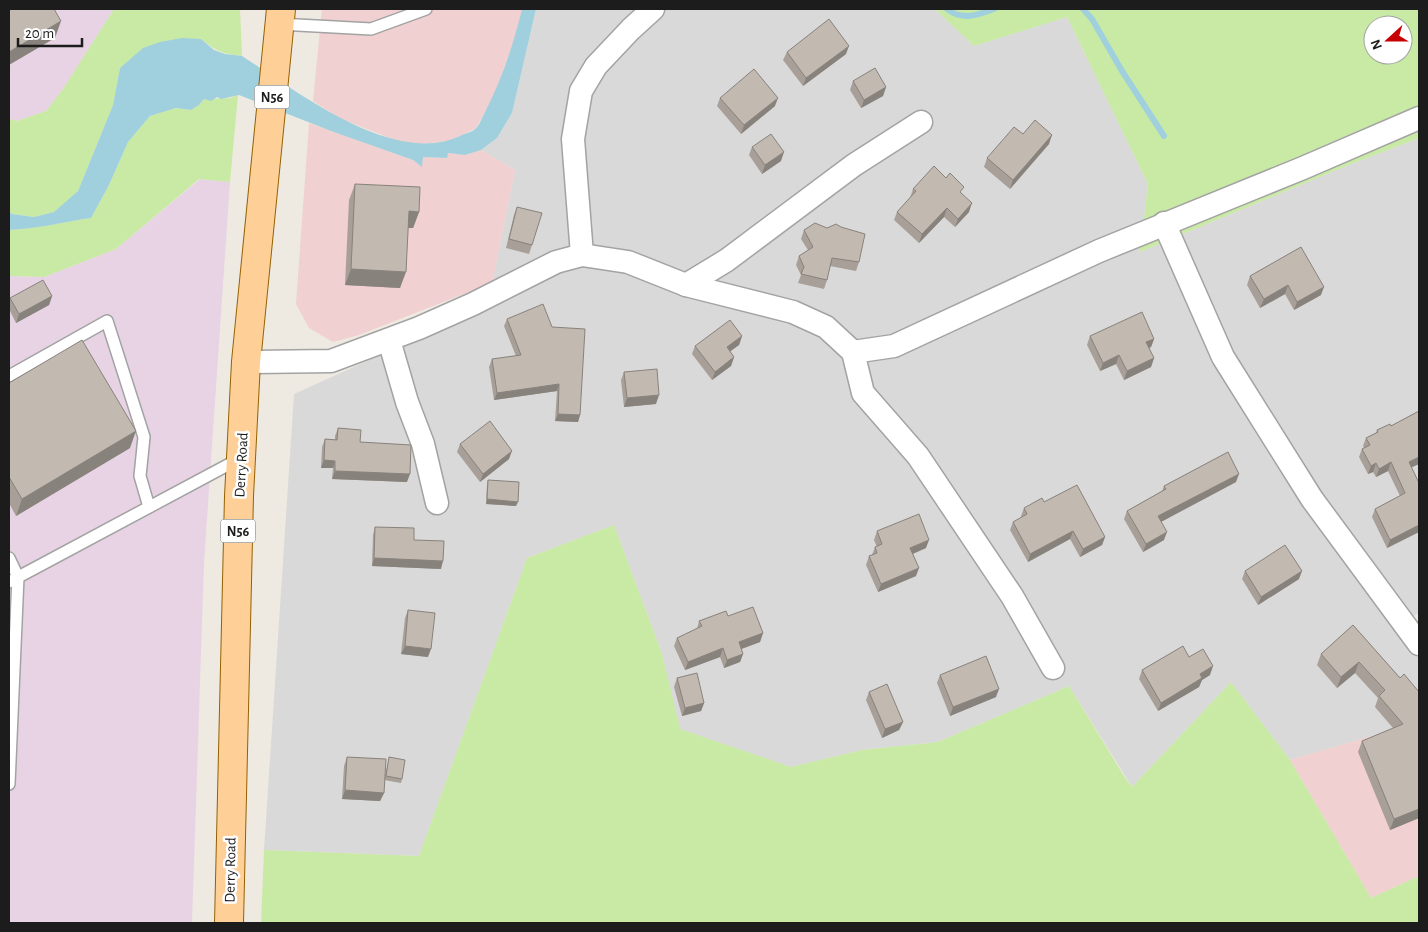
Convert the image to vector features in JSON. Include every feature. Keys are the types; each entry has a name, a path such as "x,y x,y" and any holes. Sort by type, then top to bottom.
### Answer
{"main road":[{"name":"Derry Road","path":"229,923 239,496 246,362 280,16"}],"street":[{"path":"582,255 572,139 581,91 596,66 653,9"},
{"path":"853,352 894,346 1099,251 1419,118"},
{"path":"686,285 727,260 854,165 921,122"},
{"path":"1164,223 1223,357 1312,499 1419,644"},
{"path":"246,362 331,362 389,340 473,304 556,262 582,255 628,262 686,285 793,312 826,327 853,352 863,393 918,456 1012,596 1052,668"},
{"path":"389,340 423,444 437,503"}],"lane":[{"path":"280,16 371,29 426,9"},
{"path":"9,376 106,321 144,437 140,476 149,507"},
{"path":"14,580 242,457"},
{"path":"9,558 14,580 9,784"}],"shaded area":[{"path":"9,9 114,9 63,89 46,111 17,121 9,119"},
{"path":"322,9 522,9 516,35 494,96 476,128 450,141 424,144 397,141 339,118 313,101"},
{"path":"536,9 935,9 974,46 1067,17 1148,184 1140,252 1341,168 1419,138 1419,613 1412,617 1419,626 1419,717 1392,730 1290,760 1231,682 1132,787 1069,686 938,742 862,750 791,767 679,729 662,654 614,525 527,558 419,856 264,850 294,394 487,307 515,170 481,150 497,138 512,113"},
{"path":"309,123 413,160 421,166 423,157 446,158 448,153 465,155 481,150 515,170 492,283 359,335 333,342 309,328 296,304"},
{"path":"200,179 230,182 204,563 192,923 9,923 9,276 44,277 116,249"},
{"path":"1419,717 1419,876 1371,898 1290,760 1392,730"}],"green space":[{"path":"114,9 240,9 242,56 220,51 201,39 120,68 113,105 78,191 55,212 34,217 12,214 9,212 9,119 17,121 46,111 63,89"},
{"path":"935,9 1419,9 1419,138 1341,168 1140,252 1148,184 1067,17 974,46"},
{"path":"238,95 230,182 199,179 116,249 44,277 9,276 9,230 40,227 91,218 109,185 128,142 150,116 176,108 191,110 204,99 230,98"},
{"path":"614,525 662,654 680,729 791,767 862,750 938,742 1069,686 1132,787 1231,682 1290,760 1371,898 1419,876 1419,923 261,923 264,850 419,856 527,558"}],"water":[{"path":"522,9 536,9 512,113 497,138 481,150 465,155 448,153 447,158 423,157 422,167 413,160 331,131 239,95 221,99 217,97 211,101 204,99 191,110 176,108 150,116 128,142 109,185 91,218 40,227 9,230 9,212 34,217 54,212 78,191 113,105 120,68 143,48 160,42 182,38 201,39 214,50 225,54 242,56 318,105 377,134 407,142 436,143 471,132 479,125 506,64"}],"building":[{"path":"9,9 54,9 61,21 9,52"},
{"path":"829,19 849,46 806,78 787,52"},
{"path":"875,68 886,87 864,100 853,81"},
{"path":"754,69 778,98 744,125 720,98"},
{"path":"1035,120 1052,135 1013,180 987,158 1014,127 1023,134"},
{"path":"771,134 784,152 765,165 752,147"},
{"path":"934,166 946,178 950,173 964,187 960,192 972,203 958,219 947,208 922,234 897,212 916,191 913,189"},
{"path":"355,184 420,187 419,212 409,211 406,272 351,269"},
{"path":"517,207 542,213 532,245 509,239"},
{"path":"815,223 827,228 836,224 865,234 859,262 832,258 827,280 801,274 804,267 799,256 813,247 804,230"},
{"path":"1301,247 1324,287 1297,302 1288,285 1264,299 1250,276"},
{"path":"43,280 52,296 19,314 10,298"},
{"path":"543,304 552,327 585,329 580,415 558,414 559,384 497,393 492,359 521,355 507,319"},
{"path":"1142,312 1154,339 1146,342 1154,358 1127,371 1119,355 1103,363 1090,336"},
{"path":"730,320 742,336 727,347 734,357 715,372 695,346"},
{"path":"82,340 136,431 22,499 9,477 9,383"},
{"path":"657,369 659,395 627,398 624,372"},
{"path":"1419,411 1419,457 1409,462 1419,483 1419,525 1390,540 1375,509 1405,493 1391,462 1379,469 1376,463 1371,466 1362,449 1370,445 1366,438 1378,432 1377,430 1390,424 1391,426"},
{"path":"490,421 512,451 483,474 460,444"},
{"path":"338,428 361,430 360,442 411,445 410,474 335,471 335,461 324,460 325,439 337,440"},
{"path":"1228,452 1239,474 1158,516 1167,532 1146,544 1127,511 1166,489 1164,486"},
{"path":"488,480 519,482 518,502 487,499"},
{"path":"1077,485 1105,537 1083,549 1073,531 1030,554 1013,522 1027,514 1024,508 1042,498 1044,502"},
{"path":"919,514 929,540 910,548 919,568 881,584 869,556 877,553 875,547 882,544 877,531"},
{"path":"375,527 414,528 414,540 444,541 443,561 374,558"},
{"path":"1285,545 1302,571 1261,597 1245,571"},
{"path":"753,607 763,633 739,642 743,654 727,660 723,648 688,662 677,638 702,626 699,621 726,611 728,616"},
{"path":"408,610 435,613 431,649 405,646"},
{"path":"1353,625 1400,678 1404,674 1419,692 1419,809 1394,819 1362,741 1403,724 1379,696 1385,690 1359,662 1341,677 1321,654"},
{"path":"1183,646 1189,657 1203,649 1213,666 1200,674 1202,678 1161,703 1142,670"},
{"path":"986,656 999,689 953,707 940,675"},
{"path":"697,673 704,703 685,708 677,678"},
{"path":"887,684 903,722 885,729 869,692"},
{"path":"347,757 386,759 384,793 345,790"},
{"path":"389,757 405,760 402,779 386,776"}],"waterway":[{"path":"947,9 964,16 976,15 994,9"},
{"path":"1083,9 1092,19 1122,71 1164,136"}]}
